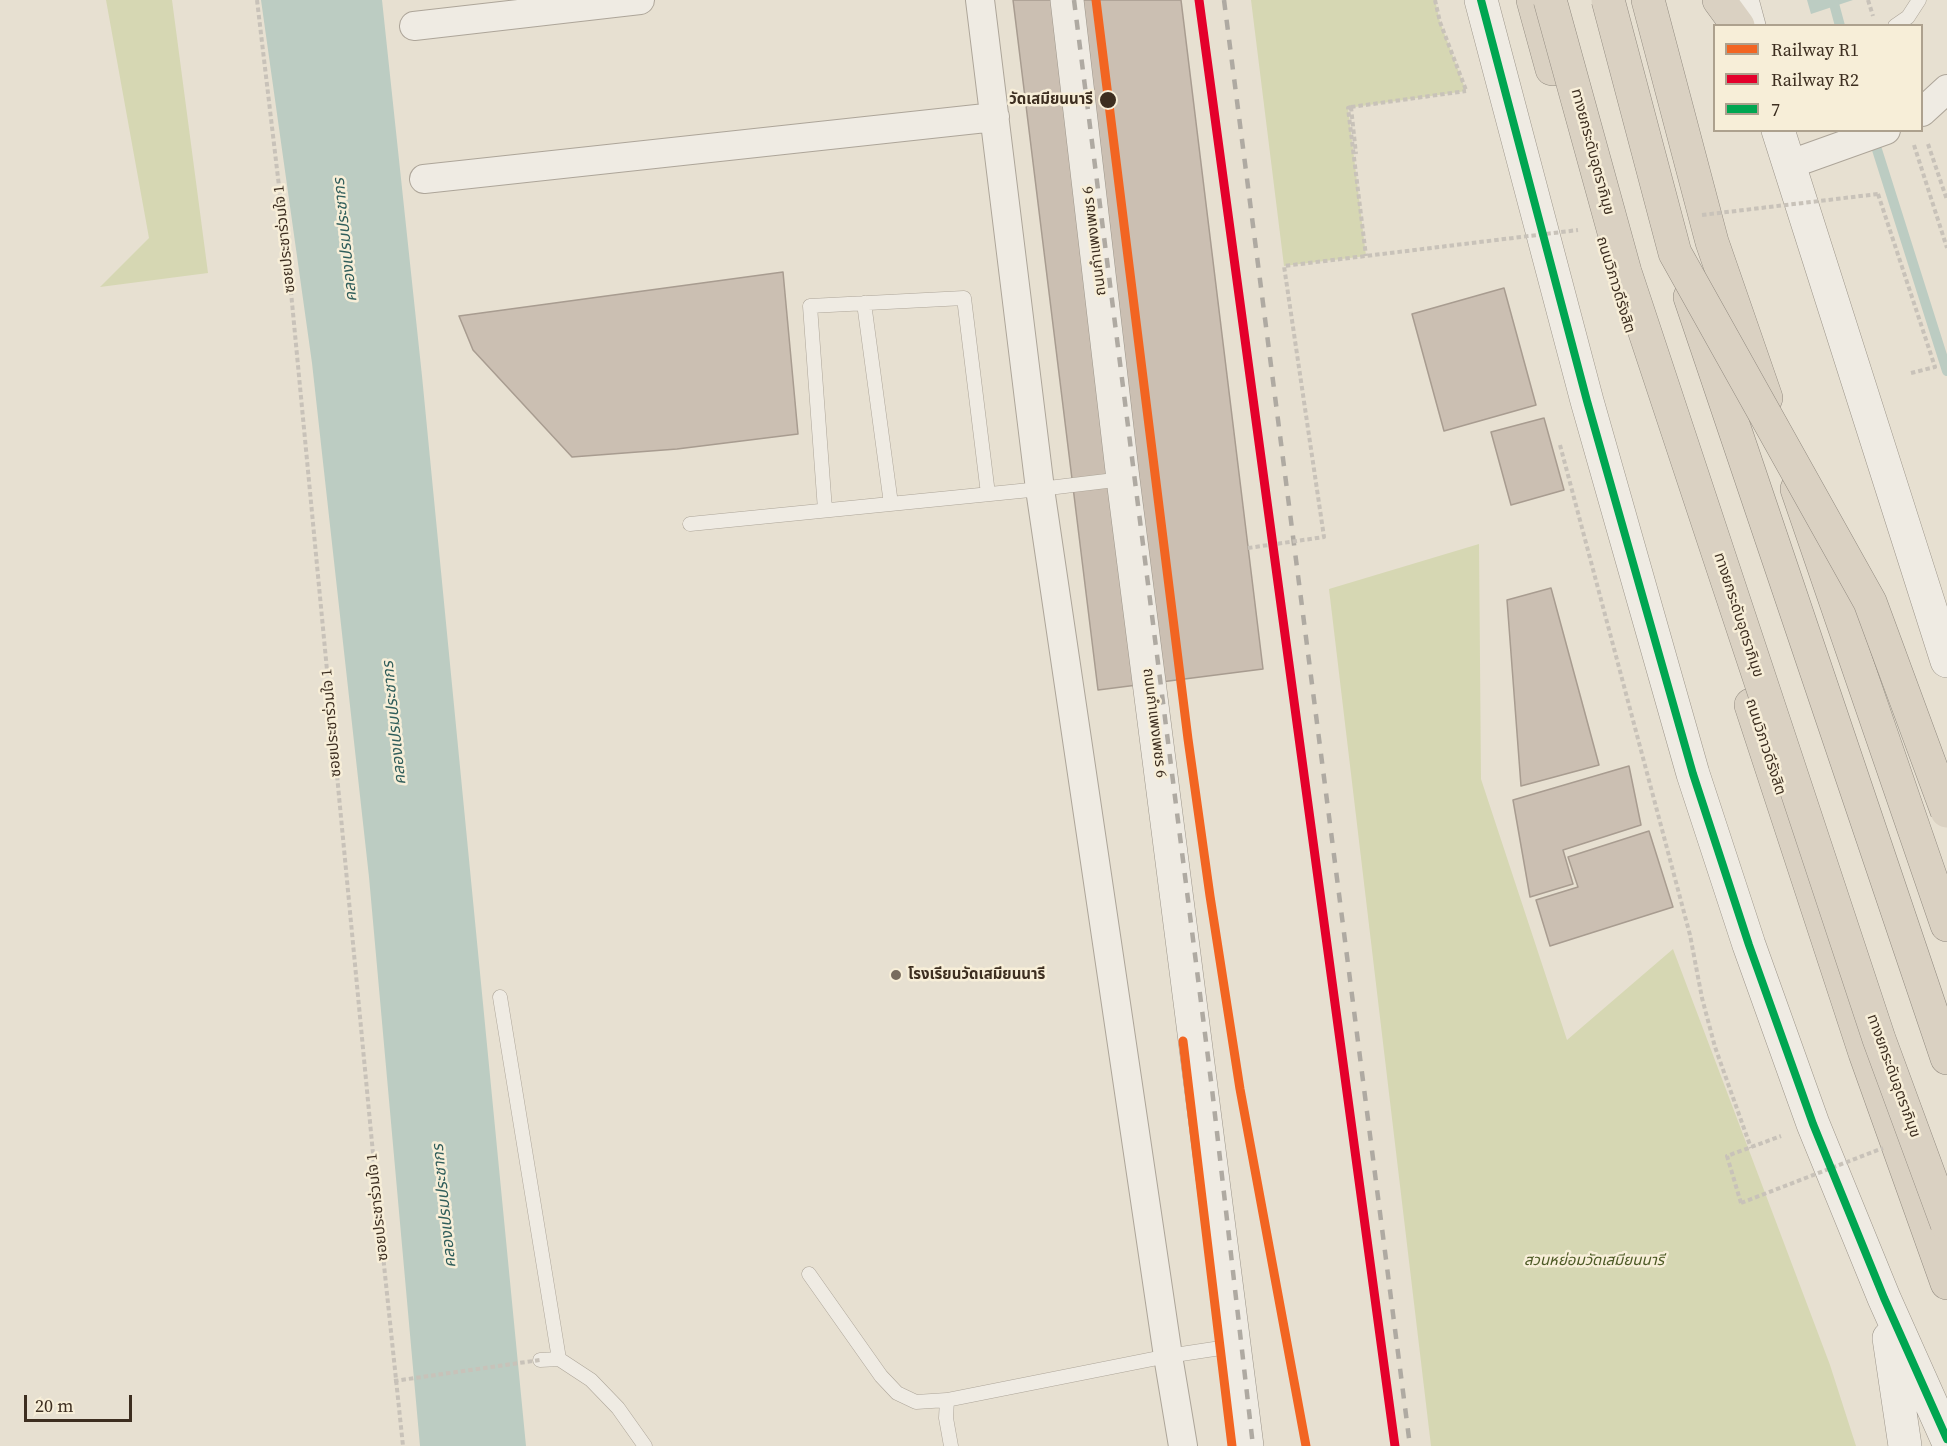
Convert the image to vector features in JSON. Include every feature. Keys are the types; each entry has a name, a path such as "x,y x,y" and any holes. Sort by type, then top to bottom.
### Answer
{"highway":[{"name":"ถนนวิภาวดีรังสิต","path":"1533,0 1613,283 1865,1053 1947,1283"},
{"name":"ทางยกระดับอุตราภิมุข","path":"1550,0 1625,272 1879,1039 1947,1224"},
{"path":"1608,0 1676,253 1947,1058"},
{"path":"1648,0 1712,242 1947,925"},
{"path":"1719,0 1737,24"},
{"path":"1676,253 1870,602 1947,811"}],"main road":[{"name":"ถนนกำแพงเพชร 6","path":"1067,0 1123,479 1247,1446"},
{"path":"1481,0 1584,390 1693,774 1749,945 1813,1124 1884,1298 1947,1438"},
{"path":"1742,0 1748,24"},
{"path":"1779,132 1947,661"},
{"path":"1884,1298 1905,1446"}],"street":[{"path":"414,26 640,0"},
{"path":"980,0 1040,489 1183,1446"},
{"path":"1923,123 1947,89"},
{"path":"424,179 995,117"},
{"path":"1788,165 1880,132"}],"lane":[{"path":"1898,24 1908,17 1919,0"},
{"path":"825,510 810,306 964,298 988,494"},
{"path":"864,303 891,504"},
{"path":"690,524 1123,479"},
{"path":"500,997 559,1359"},
{"path":"809,1274 882,1376 897,1393 915,1402 947,1400 1168,1356 1234,1346"},
{"path":"540,1360 559,1359 591,1380 618,1408 645,1446"},
{"path":"947,1400 946,1418 951,1446"}],"path":[{"name":"ซอยประชาร่วมใจ 1","path":"257,0 290,283 403,1446"},
{"path":"1435,0 1440,22 1469,102"},
{"path":"1367,256 1348,108 1466,91"},
{"path":"1923,123 1947,200"},
{"path":"1912,141 1947,248"},
{"path":"1700,215 1878,194 1935,367 1911,374"},
{"path":"1503,230 1506,241"},
{"path":"1248,548 1324,537 1284,266 1581,230"},
{"path":"1558,438 1690,935 1715,1047 1751,1148"},
{"path":"1813,1124 1727,1156 1741,1203 1893,1145"},
{"path":"394,1381 540,1360"}],"green space":[{"path":"106,0 172,0 208,273 100,287 149,238"},
{"path":"1251,0 1435,0 1440,22 1466,91 1348,108 1366,256 1284,266"},
{"name":"สวนหย่อมวัดเสมียนนารี","path":"1479,544 1481,779 1567,1040 1673,949 1830,1365 1856,1446 1431,1446 1329,589"}],"water":[{"name":"คลองเปรมประชากร","path":"261,0 382,0 422,376 526,1446 420,1446 369,877 312,363"},
{"path":"1807,0 1853,0 1811,14"}],"building":[{"path":"1013,0 1181,0 1263,669 1098,690"},
{"path":"783,272 798,434 677,449 572,457 473,350 459,316"},
{"path":"1504,288 1536,405 1444,431 1412,314"},
{"path":"1544,418 1564,490 1511,505 1491,432"},
{"path":"1551,588 1599,765 1521,786 1507,600"},
{"path":"1629,766 1641,825 1563,850 1573,884 1530,897 1513,800"},
{"path":"1649,831 1673,907 1550,946 1536,900 1578,887 1568,857"}],"waterway":[{"path":"1833,0 1839,24"},
{"path":"1873,137 1947,371"}],"railway":[{"path":"1074,0 1212,1089 1253,1446"},
{"path":"1096,0 1188,739 1210,896 1240,1089 1306,1446"},
{"path":"1199,0 1395,1446"},
{"path":"1224,0 1410,1446"}],"rail line":[{"name":"R1","path":"1096,0 1188,739 1210,896 1240,1089 1306,1446"},
{"name":"R2","path":"1199,0 1395,1446"},
{"name":"R1","path":"1183,1041 1232,1446"}],"transit line":[{"name":"7","path":"1481,0 1587,401 1693,774 1749,945 1813,1124 1884,1298 1947,1439"}],"place":[{"name":"วัดเสมียนนารี","path":"1108,100"},
{"name":"โรงเรียนวัดเสมียนนารี","path":"896,975"}]}
